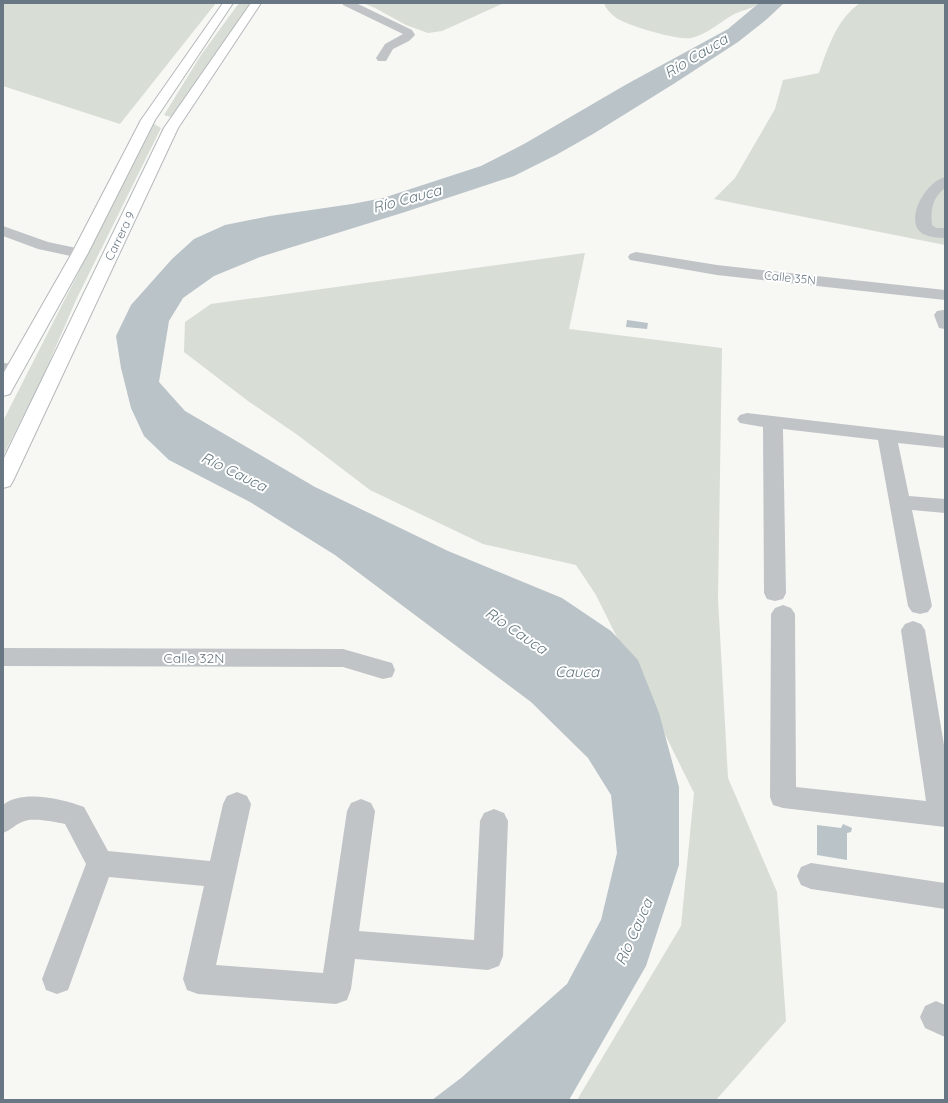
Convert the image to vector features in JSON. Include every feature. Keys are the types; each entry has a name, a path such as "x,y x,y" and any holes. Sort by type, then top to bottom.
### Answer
{"main road":[{"name":"Carrera 9","path":"3,390 9,368 80,253 148,120 228,3"},
{"name":"Carrera 9","path":"3,481 171,128 256,3"},
{"path":"148,120 156,119 162,121 171,128"}],"street":[{"path":"347,3 408,32 410,35 407,38 388,46 382,58"},
{"path":"945,181 929,195 925,201 924,225 927,229 933,232 945,233"},
{"path":"3,231 44,246 80,253"},
{"name":"Calle 35N","path":"636,257 717,270 945,295"},
{"path":"747,419 945,442"},
{"path":"773,422 783,797 943,815 913,630"},
{"path":"887,435 920,606"},
{"path":"900,502 945,506"},
{"name":"Calle 32N","path":"3,657 343,658 383,670"},
{"path":"237,804 198,979 336,989 362,811"},
{"path":"3,821 16,810 47,808 74,815 100,863 57,979"},
{"path":"343,944 488,956 494,821"},
{"path":"100,863 222,875"},
{"path":"811,876 945,896"}],"shaded area":[{"path":"3,3 216,3 120,124 3,86"},
{"path":"239,3 251,3 171,117 164,115 201,55"},
{"path":"363,3 504,3 442,31 428,33 406,25"},
{"path":"604,3 759,3 753,7 734,14 702,34 691,38 685,38 652,32 629,24 615,17"},
{"path":"860,3 945,3 945,245 714,199 735,178 775,109 783,80 819,73 839,25"},
{"path":"154,124 161,128 76,300 41,381 3,456 3,421"},
{"path":"585,253 569,329 722,348 718,599 728,778 777,892 786,1021 716,1100 577,1100 681,926 694,793 596,595 576,565 483,544 370,490 299,436 248,401 184,352 185,322 211,304"}],"water":[{"name":"Cauca","path":"759,3 784,3 767,19 738,42 593,134 556,155 514,176 260,257 214,276 183,298 169,321 159,382 185,411 315,487 448,551 562,598 611,631 638,660 659,713 679,787 679,865 646,966 569,1100 432,1100 461,1078 567,984 601,920 617,853 611,795 588,758 531,702 335,555 250,502 169,460 144,436 131,408 121,368 116,336 131,305 172,259 194,239 225,225 270,216 383,198 481,166 524,144 627,84 728,29"},
{"path":"627,320 648,323 647,329 626,327"},
{"path":"843,824 852,828 851,832 847,833 847,860 817,855 817,825 841,828"}],"water label":[{"name":"Río Cauca","path":"696,56"},
{"name":"Río Cauca","path":"407,199"},
{"name":"Río Cauca","path":"234,472"},
{"name":"Río Cauca","path":"516,631"},
{"name":"Río Cauca","path":"634,932"}]}
